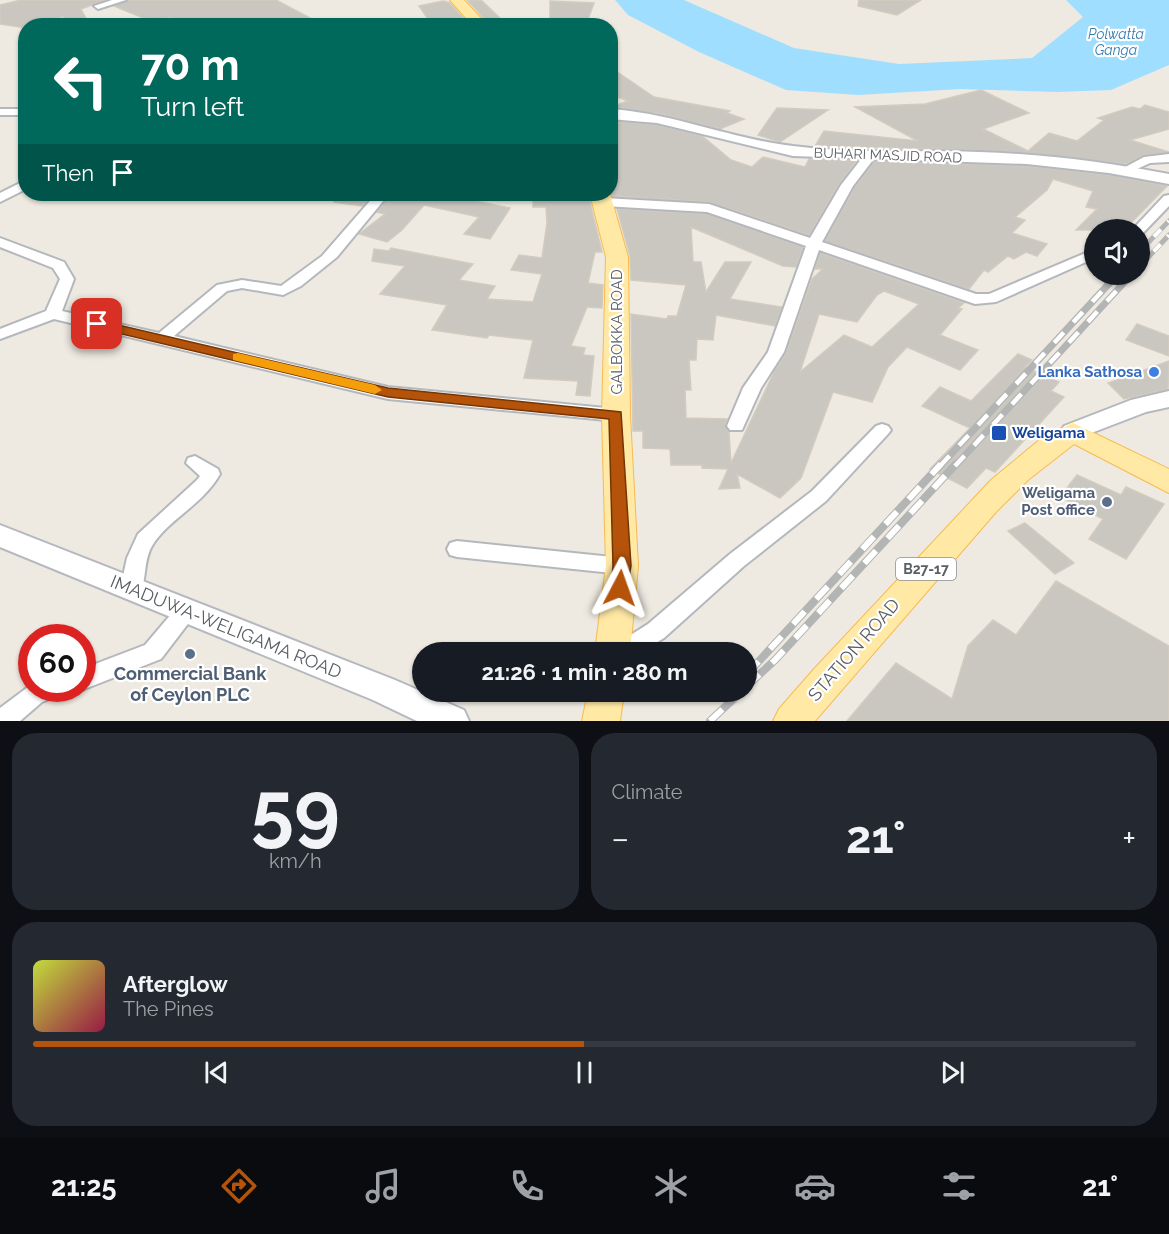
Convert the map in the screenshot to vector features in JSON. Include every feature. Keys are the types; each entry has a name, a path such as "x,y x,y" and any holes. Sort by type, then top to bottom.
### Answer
{"main road":[{"path":"457,0 474,18"},
{"name":"BUHARI MASJID ROAD","path":"618,114 646,116 785,150 870,156 1006,158 1124,171 1169,179"},
{"name":"GALBOKKA ROAD","path":"603,201 617,256 616,415 622,566 614,642"},
{"path":"1073,432 1139,406 1169,399"},
{"path":"1073,432 1169,482"},
{"name":"STATION ROAD","path":"792,721 895,604 1013,476 1034,456 1073,432"},
{"name":"IMADUWA-WELIGAMA ROAD","path":"0,536 384,690 452,721"},
{"path":"601,721 604,702"}],"street":[{"path":"98,6 122,0"},
{"path":"0,112 18,112"},
{"path":"736,426 752,388 776,352 814,244 847,185 870,156"},
{"path":"1124,171 1148,160 1169,158"},
{"path":"0,198 18,188"},
{"path":"618,199 709,208 975,299 991,299 1084,258"},
{"path":"1149,219 1169,199"},
{"path":"162,338 222,288 242,284 283,291 304,278 331,255 362,213 375,201"},
{"path":"0,242 59,265 67,279 53,314"},
{"path":"0,334 53,314 388,393 616,415"},
{"path":"639,642 656,631 737,560 819,496 882,430"},
{"path":"131,590 144,541 167,518 201,491 211,474 195,463"},
{"path":"457,549 622,566"},
{"path":"96,674 153,652 186,612"},
{"path":"3,721 25,702"}],"water":[{"name":"Polwatta Ganga","path":"615,0 684,0 794,48 899,64 1032,58 1083,17 1066,0 1169,0 1169,65 1111,90 1057,92 960,89 858,95 786,90 699,52 628,15"}],"building":[{"path":"21,0 105,0 81,9 86,18 63,18 63,16 18,18 18,27 0,24 0,5"},
{"path":"128,0 276,0 310,18 143,18 114,6"},
{"path":"481,0 500,18 484,18 468,1"},
{"path":"859,0 921,0 897,15 858,6"},
{"path":"443,1 450,3 463,18 427,18 419,6"},
{"path":"550,1 594,3 588,18 550,18"},
{"path":"618,72 654,97 730,111 727,113 744,119 720,129 657,113 618,108 618,105 628,101 618,97"},
{"path":"981,90 1029,113 983,129 1028,151 1049,133 1077,141 1104,120 1098,118 1132,107 1140,109 1145,105 1169,112 1169,129 1130,140 1169,152 1144,155 1126,164 1003,151 815,146 824,131 918,141 855,107 925,104"},
{"path":"777,108 828,110 780,142 758,135"},
{"path":"618,122 657,125 702,136 731,160 752,167 763,157 805,167 809,159 857,160 839,184 809,235 709,202 618,196"},
{"path":"875,161 1027,166 1109,175 1167,186 1135,219 1087,219 1097,209 1086,207 1093,191 1053,179 1047,190 1015,217 1025,220 1012,233 1047,244 1037,256 1026,252 1014,259 1008,256 988,272 984,270 969,289 825,241 855,187"},
{"path":"334,201 367,201 362,206"},
{"path":"386,201 475,201 510,208 490,239 464,234 479,217 424,205 402,230 387,242 359,234 385,214 377,212"},
{"path":"533,201 590,201 602,252 595,252 588,283 603,285 602,308 587,307 571,346 585,348 583,355 594,356 590,396 576,395 578,381 524,378 533,340 489,335 487,338 432,330 447,305 380,294 405,266 372,261 374,249 389,251 391,248 473,264 459,280 495,286 487,299 533,302 542,274 511,270 519,255 542,258 547,223 546,207 533,207"},
{"path":"617,209 707,214 803,247 796,267 783,266 691,227 693,262 701,262 706,292 725,262 751,262 730,299 782,307 775,326 716,315 713,340 697,339 696,360 689,360 691,390 685,390 686,418 727,419 725,425 729,432 731,463 774,372 786,353 812,279 823,269 815,269 820,253 964,303 958,308 962,309 940,335 978,350 960,370 907,347 888,367 872,402 833,392 801,478 780,498 737,474 740,488 719,489 728,469 702,468 702,465 671,465 670,449 643,448 643,431 633,431 631,314 667,319 668,316 677,316 686,285 631,280 630,256","holes":["884,291 919,304 872,347 844,335 800,372 819,314 857,322 877,295"]},
{"path":"1084,222 1084,230 1076,230"},
{"path":"1137,324 1169,336 1169,356 1126,340"},
{"name":"Weligama","path":"1018,354 1032,360 1025,367 1059,382 1051,391 1064,397 995,472 986,468 967,488 930,469 970,428 922,406 940,387 971,401"},
{"name":"Lanka Sathosa","path":"1169,361 1168,389 1124,399 1108,383"},
{"path":"1077,475 1121,495 1126,487 1164,504 1126,559 1089,539 1103,519 1060,497"},
{"path":"1025,523 1074,563 1055,574 1008,531"},
{"path":"1056,581 1169,646 1169,721 847,721 896,663 952,699 968,646 993,620 1016,635"}],"railway":[{"path":"1150,241 1169,221"},
{"path":"1150,255 1169,235"},
{"path":"940,466 1108,285"},
{"path":"955,466 1122,285"},
{"path":"757,663 941,464"},
{"path":"757,677 956,464"},
{"path":"710,721 730,702"}],"slow traffic":[{"path":"238,357 375,390"}],"place":[{"name":"Lanka Sathosa","path":"1154,372"},
{"name":"Weligama","path":"999,433"},
{"name":"Weligama Post office","path":"1107,502"},
{"name":"Commercial Bank of Ceylon PLC","path":"190,654"}],"route":[{"path":"97,324 388,393 616,415 622,566 620,588"}]}
